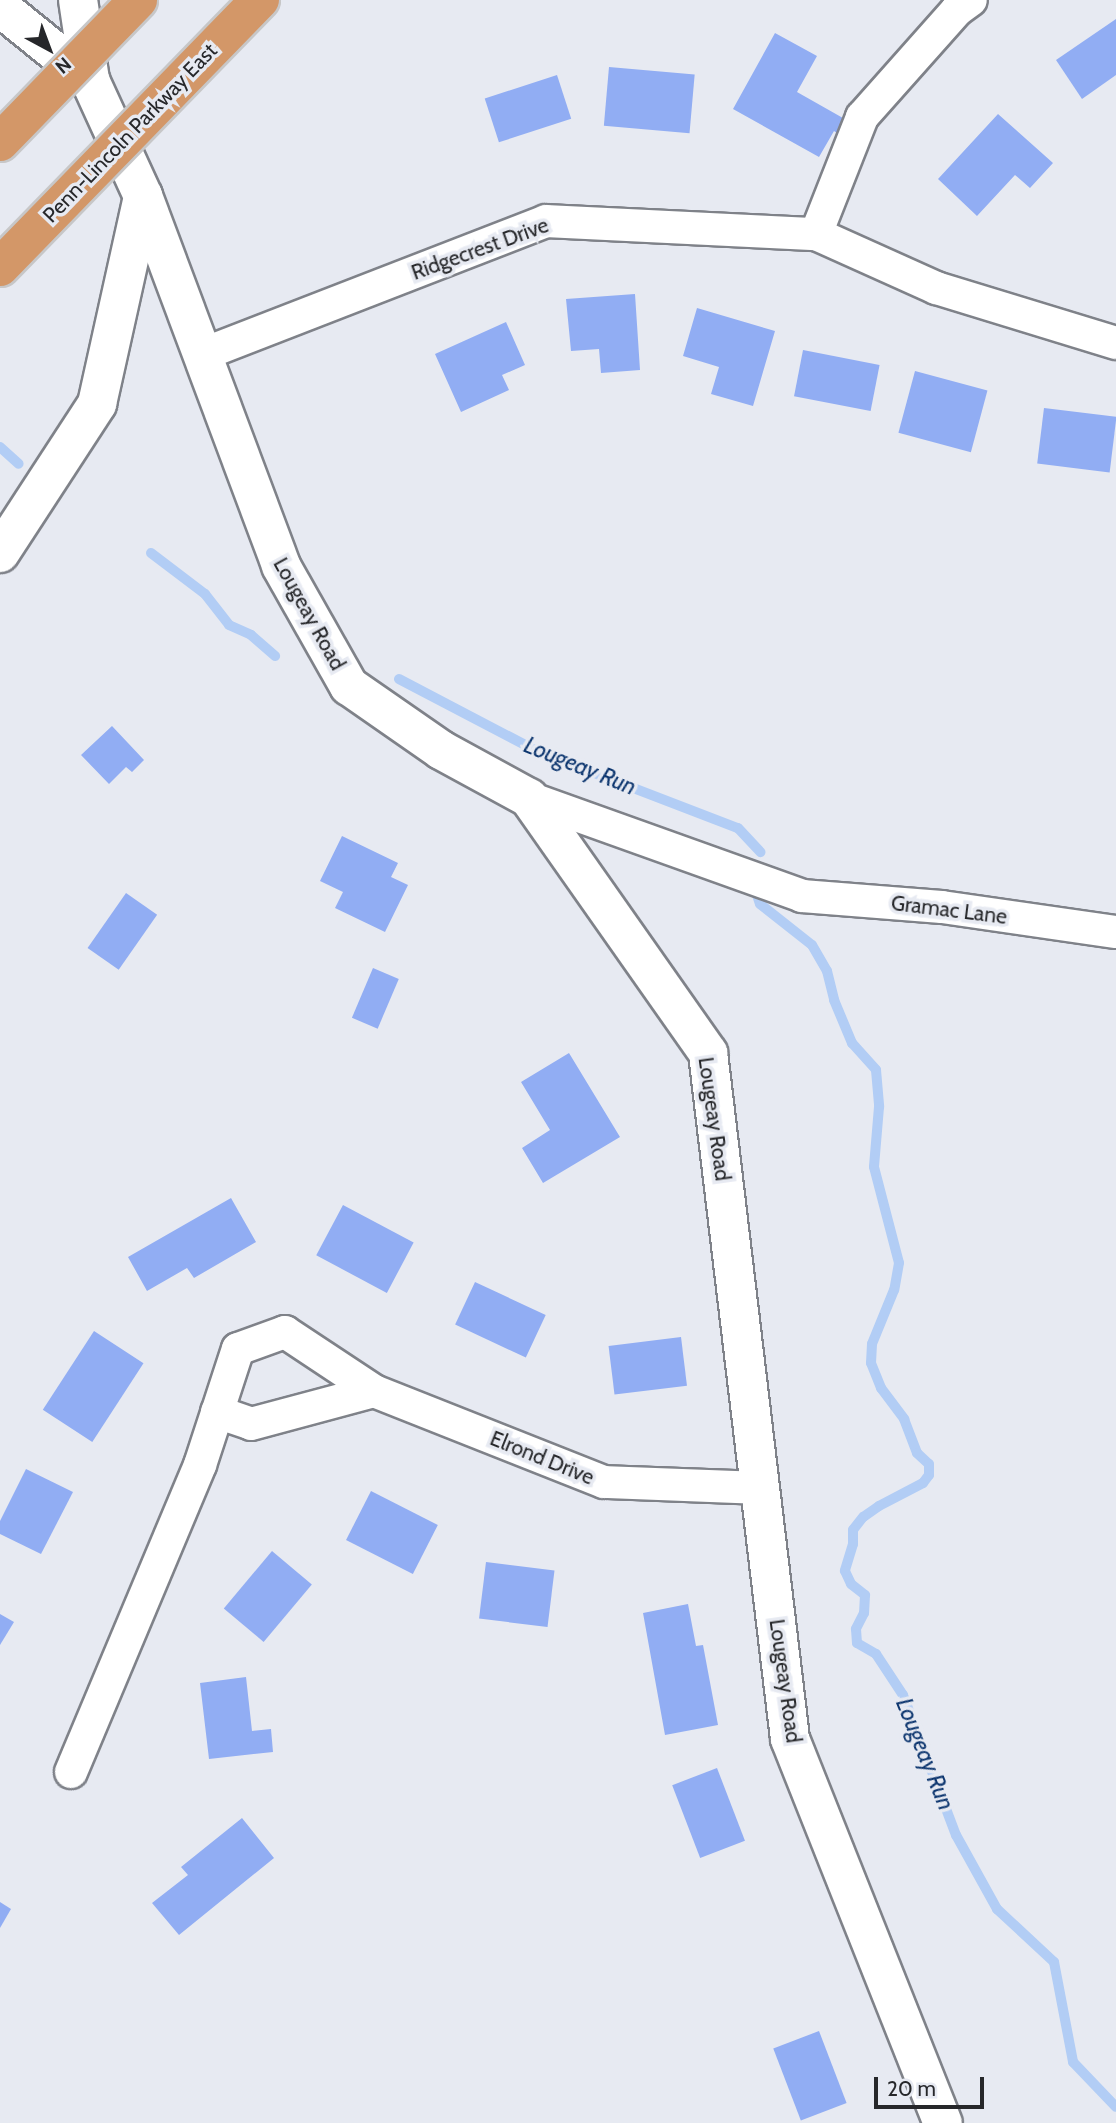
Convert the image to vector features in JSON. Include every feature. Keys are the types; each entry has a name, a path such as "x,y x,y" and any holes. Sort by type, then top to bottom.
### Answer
{"highway":[{"path":"0,142 138,0"},
{"name":"Penn-Lincoln Parkway East","path":"0,267 260,0"}],"street":[{"path":"78,0 90,79"},
{"path":"816,234 862,117 957,10 971,0"},
{"path":"0,7 90,79"},
{"name":"Lougeay Road","path":"90,79 143,196 281,566 349,686 441,751 529,798 708,1053 790,1739 943,2123"},
{"path":"0,554 97,404 143,196"},
{"name":"Ridgecrest Drive","path":"201,355 546,221 816,234 936,288 1116,343"},
{"name":"Gramac Lane","path":"529,798 802,895 942,906 1116,932"},
{"name":"Elrond Drive","path":"71,1772 200,1465 237,1349 285,1332 374,1391 604,1482 759,1488"},
{"path":"217,1412 251,1423 374,1391"}],"building":[{"path":"1116,19 1116,75 1082,99 1056,60"},
{"path":"775,33 817,56 797,92 850,122 841,136 834,131 819,157 733,109"},
{"path":"609,67 695,74 690,133 604,126"},
{"path":"557,75 571,119 499,142 485,98"},
{"path":"998,114 1053,163 1030,188 1015,175 977,216 938,179"},
{"path":"635,294 640,370 601,373 599,349 571,351 566,299"},
{"path":"697,308 775,331 753,406 711,394 719,367 683,356"},
{"path":"506,322 525,365 502,375 509,390 461,412 435,354"},
{"path":"803,350 880,365 871,411 794,396"},
{"path":"915,371 987,390 971,452 898,433"},
{"path":"1044,408 1116,417 1110,472 1037,464"},
{"path":"112,726 144,760 132,772 126,767 109,784 81,755"},
{"path":"342,836 398,863 391,877 408,885 385,932 335,908 343,892 320,881"},
{"path":"126,893 157,915 119,970 88,948"},
{"path":"373,968 399,979 378,1029 352,1018"},
{"path":"569,1053 620,1137 543,1183 522,1148 550,1130 521,1082"},
{"path":"231,1198 256,1242 194,1278 187,1268 147,1291 128,1257"},
{"path":"343,1205 414,1243 387,1293 316,1255"},
{"path":"475,1282 546,1315 526,1358 455,1325"},
{"path":"94,1331 143,1363 92,1442 43,1410"},
{"path":"681,1337 687,1386 615,1395 609,1346"},
{"path":"26,1469 73,1492 41,1554 0,1534 0,1521"},
{"path":"371,1491 438,1525 413,1574 346,1540"},
{"path":"272,1551 312,1584 264,1642 224,1608"},
{"path":"486,1562 554,1570 548,1627 479,1619"},
{"path":"688,1604 696,1646 703,1645 718,1725 665,1735 643,1613"},
{"path":"0,1614 14,1622 0,1645"},
{"path":"246,1677 252,1731 271,1729 273,1752 209,1759 200,1683"},
{"path":"717,1768 745,1841 700,1858 672,1785"},
{"path":"242,1818 274,1858 179,1935 152,1903 188,1875 181,1867"},
{"path":"0,1902 11,1909 0,1928"},
{"path":"819,2031 847,2103 801,2120 773,2049"}],"waterway":[{"name":"Lougeay Run","path":"0,447 19,464"},
{"name":"Lougeay Run","path":"151,553 205,594 229,625 251,635 275,656"},
{"name":"Lougeay Run","path":"399,679 537,751 738,828 760,852"},
{"name":"Lougeay Run","path":"757,895 760,904 812,945 827,971 834,1000 852,1043 876,1070 879,1107 874,1167 899,1263 894,1290 872,1344 871,1363 881,1388 904,1419 917,1453 929,1464 929,1475 923,1483 879,1506 863,1517 853,1530 853,1544 845,1571 851,1584 865,1595 864,1613 856,1629 857,1643 876,1654 903,1695 956,1835 997,1909 1054,1962 1073,2062 1116,2107"}]}
